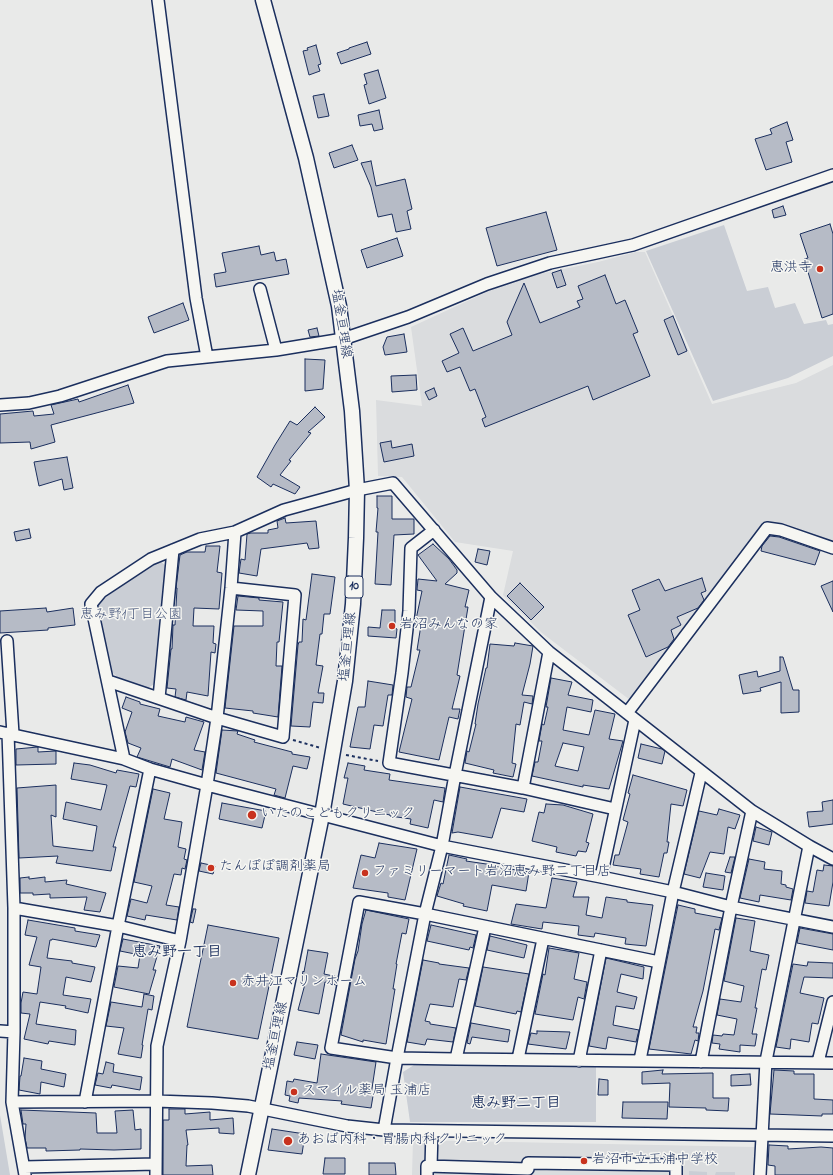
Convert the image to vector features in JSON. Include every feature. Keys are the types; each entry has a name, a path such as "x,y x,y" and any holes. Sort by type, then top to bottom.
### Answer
{"main road":[{"name":"塩釜亘理線","path":"248,1175 322,814 345,681 354,597 357,490 352,411 333,277 306,158 263,0"}],"street":[{"path":"158,0 196,298 206,357"},
{"path":"0,405 29,402 60,396 167,361 276,350 343,339 408,317 487,284 550,263 632,244 833,175"},
{"path":"260,289 276,350"},
{"path":"124,759 90,604 102,592 151,559 200,539 235,532 284,510 357,490 393,482 491,597 550,652 752,812 833,859"},
{"path":"601,876 615,810 631,716 767,528 781,530 833,548"},
{"path":"434,530 412,548 409,611 389,763 523,788 615,810"},
{"path":"7,641 7,733 14,908 14,1032 12,1102 25,1171 156,1170 157,1046 180,941 207,785 217,718 231,588 235,532"},
{"path":"159,698 173,550"},
{"path":"108,681 217,718 283,737 295,595 231,588"},
{"path":"384,1130 425,914 442,846 491,597"},
{"path":"523,788 550,652"},
{"path":"7,733 124,759 150,769 207,785 442,846 601,876 731,907 833,928"},
{"path":"85,1102 118,926 150,769"},
{"path":"640,1060 673,892 701,773"},
{"path":"701,1062 731,907 752,812"},
{"path":"760,1175 766,1061 809,846"},
{"path":"660,962 359,902 331,1048 397,1058 456,1060 518,1059 579,1061 640,1060 701,1062 833,1062"},
{"path":"14,908 118,926 180,941"},
{"path":"456,1060 485,927"},
{"path":"518,1059 543,939"},
{"path":"579,1061 601,950"},
{"path":"818,1062 833,1002"},
{"path":"0,1031 14,1032"},
{"path":"12,1102 156,1101 212,1103 262,1109 347,1126 384,1130 833,1136"},
{"path":"432,1131 429,1171 528,1169 528,1163 676,1166 676,1175"}],"path":[{"path":"283,737 321,748"},
{"path":"346,755 389,763"}],"shaded area":[{"path":"636,252 645,252 712,404 796,383 833,365 833,542 766,523 630,700 542,633 503,595 513,551 455,542 402,477 378,476 376,400 422,406 411,327 500,286 539,274 598,262"},
{"name":"岩沼市立玉浦中学校","path":"413,1140 755,1147 755,1175 412,1175"}],"green space":[{"path":"724,225 747,291 768,287 775,308 795,303 804,324 826,320 828,325 833,324 833,356 788,378 713,401 646,251"},
{"name":"恵み野1丁目公園","path":"160,561 165,565 156,683 146,689 118,678 111,671 98,604 124,583"},
{"path":"414,1065 596,1066 596,1122 410,1122 403,1072"},
{"path":"0,1115 10,1175 0,1175"},
{"path":"689,1171 707,1172 707,1175 689,1175"},
{"path":"716,1172 735,1172 735,1175 715,1175"}],"building":[{"path":"367,42 371,54 341,64 337,53"},
{"path":"316,45 321,64 318,65 320,71 309,75 303,51"},
{"path":"378,70 386,98 369,104 364,85 367,84 364,74"},
{"path":"324,94 329,116 318,118 313,96"},
{"path":"379,110 383,129 374,131 372,124 360,126 358,115"},
{"path":"787,122 793,140 786,142 792,162 766,170 755,139 772,134 770,129"},
{"path":"352,145 358,160 334,168 329,153"},
{"path":"371,161 376,186 405,179 412,209 407,211 411,229 396,232 392,214 378,217 371,187 361,163"},
{"path":"783,206 786,215 774,218 772,210"},
{"path":"546,212 557,250 497,266 486,228"},
{"name":"恵洪寺","path":"830,224 833,234 833,314 822,318 804,259 808,258 800,234"},
{"path":"397,238 403,256 367,268 361,250"},
{"path":"259,246 261,255 274,252 276,261 286,259 289,274 216,287 214,274 226,272 222,253"},
{"path":"561,270 566,285 557,288 552,273"},
{"path":"605,275 616,304 625,300 638,332 633,334 650,376 593,400 588,386 485,427 482,419 486,417 475,389 470,391 460,367 447,372 442,361 459,353 450,334 463,328 473,351 512,335 507,322 524,283 540,323 580,307 577,301 583,299 578,286"},
{"path":"183,303 189,320 154,333 148,317"},
{"path":"673,316 687,351 678,355 664,320"},
{"path":"317,328 319,336 310,337 308,330"},
{"path":"404,334 407,352 385,355 383,347 387,337"},
{"path":"305,359 325,360 323,389 305,391"},
{"path":"416,375 417,390 392,392 391,376"},
{"path":"128,385 134,403 51,425 55,442 31,449 30,442 0,443 0,414 33,411 34,416 54,414 51,405 78,399 79,402"},
{"path":"434,388 437,396 429,400 425,392"},
{"path":"315,407 325,417 308,432 311,433 289,460 291,461 280,475 300,487 295,494 273,484 271,487 257,477 290,421 297,425"},
{"path":"391,441 392,448 412,444 414,456 384,462 380,443"},
{"path":"67,457 73,488 64,490 62,479 39,486 34,462"},
{"path":"377,496 392,496 392,519 414,519 414,534 394,535 391,585 375,584 378,532 376,532 378,508"},
{"path":"285,518 286,523 316,521 319,548 309,549 307,543 261,549 257,576 239,573 241,559 245,560 247,534 268,533 268,530 278,528 277,521"},
{"path":"29,529 31,538 16,541 14,532"},
{"path":"770,536 779,537 820,551 815,565 761,551 762,546"},
{"path":"433,544 449,559 457,570 457,573 445,584 469,590 465,607 468,607 457,675 460,676 452,709 460,709 458,719 449,717 439,760 399,752 412,699 406,697 407,687 411,687 420,650 417,650 421,625 415,624 422,591 417,590 418,579 437,581 418,555"},
{"path":"206,546 220,546 217,572 222,573 219,609 194,608 193,626 214,626 213,643 216,644 215,653 211,652 208,696 187,692 186,700 175,697 176,689 167,688 172,649 173,625 175,625 176,588 180,555 187,552 205,552"},
{"path":"478,549 490,551 487,565 475,562"},
{"path":"312,574 335,577 330,614 324,614 316,665 323,666 318,693 324,693 323,703 313,702 310,727 291,726 298,645 299,642 302,642 303,619 306,620"},
{"path":"702,578 706,591 701,593 704,600 698,608 677,617 681,625 671,630 674,639 668,647 646,657 628,615 640,610 632,590 659,579 665,591"},
{"path":"833,581 833,612 821,586"},
{"path":"520,583 544,607 531,620 507,596"},
{"path":"238,596 283,602 279,642 277,642 276,666 282,666 278,717 253,713 253,711 225,708 234,626 263,626 263,611 236,610"},
{"path":"46,608 47,612 73,608 75,625 48,628 48,630 0,633 0,611"},
{"path":"382,610 395,610 395,628 397,629 396,638 368,636 368,627 380,628"},
{"path":"515,643 533,646 522,695 533,696 532,704 524,702 520,725 516,724 512,763 516,764 513,777 493,773 494,770 465,763 467,751 469,752 476,724 478,704 487,668 490,644 514,646"},
{"path":"780,657 783,657 793,690 799,690 799,712 781,713 781,682 760,688 761,691 743,694 739,675 757,671 758,677 780,671"},
{"path":"551,678 572,682 568,695 593,700 591,712 567,707 563,730 589,735 595,710 615,714 609,739 623,741 609,789 583,785 583,787 532,776 535,762 538,762 542,741 539,741 542,724 544,725 548,707 546,707","holes":["563,743 584,747 578,771 555,766"]},
{"path":"368,681 393,685 392,695 388,695 383,726 374,725 370,749 350,747 358,707 365,707"},
{"path":"126,697 140,702 140,704 160,709 158,716 185,722 186,717 204,722 194,750 205,752 202,770 172,759 170,767 137,757 141,748 128,743 125,732 132,712 122,708"},
{"path":"222,730 238,731 237,734 255,740 254,742 292,752 292,754 310,757 307,769 293,766 285,798 274,795 276,789 216,773"},
{"path":"641,744 665,751 662,764 638,758"},
{"path":"38,747 38,752 56,751 56,764 16,765 16,749"},
{"path":"74,763 90,765 116,773 117,770 139,774 136,787 130,786 113,847 116,847 111,871 56,863 58,856 19,858 17,788 56,785 56,817 51,815 53,846 93,851 97,826 63,819 66,802 101,810 107,785 71,779"},
{"path":"348,763 365,766 364,770 390,774 389,780 445,788 443,802 434,800 428,828 410,824 411,819 390,816 343,804 348,778 344,778"},
{"path":"633,775 687,790 683,806 671,804 667,842 669,842 667,853 664,853 659,877 640,874 641,869 613,865 615,855 619,855 628,822 623,820"},
{"path":"460,787 527,799 524,812 501,808 492,838 458,832 452,833"},
{"path":"153,789 170,793 164,819 182,822 178,847 186,849 184,859 187,860 185,869 182,868 181,875 174,874 166,905 179,907 177,920 146,915 145,920 127,916 131,899 147,903 152,886 134,882"},
{"path":"833,800 833,824 809,827 807,812 823,811 822,802"},
{"path":"222,803 266,811 262,828 219,819"},
{"path":"546,804 563,805 593,814 586,842 589,843 586,852 578,851 576,856 556,852 557,847 532,841 539,812 544,813"},
{"path":"719,809 740,815 735,829 728,827 724,854 710,852 700,878 684,874 699,811 717,815"},
{"path":"756,827 772,832 769,845 753,841"},
{"path":"379,843 417,849 405,900 388,897 388,893 353,888 361,855 375,858"},
{"path":"449,855 467,859 466,861 529,872 526,891 492,885 487,911 463,906 464,904 437,896 441,883 443,884"},
{"path":"730,857 735,857 731,873 725,872"},
{"path":"749,859 765,862 764,869 782,871 781,884 793,889 791,900 760,895 759,902 740,898"},
{"path":"201,863 215,866 213,874 199,871"},
{"path":"824,865 833,866 833,882 829,906 805,903 807,891 813,892 817,870 823,871"},
{"path":"706,873 725,876 723,890 703,887"},
{"path":"29,877 29,879 45,877 45,882 67,880 66,884 106,893 100,912 84,910 87,897 50,898 50,894 33,895 33,893 20,893 20,878"},
{"path":"552,878 577,882 573,897 589,897 586,915 602,918 606,897 627,900 627,902 653,905 646,946 625,944 626,938 595,933 594,937 578,935 579,926 543,922 542,929 511,924 516,904 546,908"},
{"path":"678,905 695,909 695,913 722,918 719,930 715,929 703,991 693,1027 697,1027 696,1033 699,1033 698,1041 695,1040 691,1054 649,1049"},
{"path":"193,909 196,909 193,923 190,922"},
{"path":"366,910 409,919 406,934 402,933 396,964 393,989 395,989 386,1044 363,1040 363,1042 341,1035"},
{"path":"736,918 755,921 750,951 769,955 766,970 762,969 755,1008 757,1008 752,1034 757,1034 755,1046 740,1045 740,1052 719,1049 720,1044 712,1043 713,1035 734,1035 737,1019 717,1015 720,999 741,1002 744,986 724,981"},
{"path":"28,920 75,928 75,931 100,935 96,947 52,939 50,940 47,958 72,961 72,963 95,967 91,982 66,977 63,995 91,999 88,1013 65,1008 66,1006 40,1002 36,1024 76,1030 75,1045 49,1041 48,1044 24,1039 30,1014 21,1013 23,992 37,994 41,967 29,965 37,937 25,935"},
{"name":"赤井江マリンホーム","path":"208,925 279,938 258,1039 187,1027"},
{"path":"431,925 476,935 473,948 470,947 469,950 427,941"},
{"path":"800,928 833,934 833,950 797,943"},
{"path":"490,936 527,945 524,958 487,950"},
{"path":"123,939 160,946 153,970 156,970 149,994 114,987 118,966 138,968 140,955 120,951"},
{"path":"549,948 579,953 574,979 587,982 584,999 578,997 573,1020 535,1014 543,974 545,975"},
{"path":"308,950 328,953 324,974 338,977 336,985 325,982 319,1014 298,1010 305,984 301,983"},
{"path":"606,958 644,967 643,979 621,974 617,992 637,997 634,1009 616,1006 613,1025 639,1030 636,1042 608,1037 606,1049 589,1046"},
{"path":"423,960 469,968 466,980 459,979 453,1007 430,1004 425,1021 430,1022 430,1024 456,1028 453,1042 427,1039 425,1045 407,1042"},
{"path":"808,962 833,963 833,978 804,977 800,993 824,998 818,1024 812,1023 809,1042 791,1039 790,1049 776,1047 793,964 807,966"},
{"path":"483,967 529,974 521,1012 517,1011 516,1014 475,1006"},
{"path":"144,994 154,996 152,1010 148,1009 141,1058 118,1054 124,1028 106,1026 111,1002 142,1007"},
{"path":"471,1023 510,1030 508,1042 472,1037 470,1044 467,1043"},
{"path":"537,1031 570,1032 566,1049 528,1044 531,1033 537,1034"},
{"path":"297,1042 318,1045 315,1059 294,1055"},
{"path":"321,1054 376,1062 371,1095 373,1096 371,1108 341,1104 342,1101 299,1098 298,1103 289,1101 290,1096 285,1095 287,1081 293,1082 294,1079 317,1083"},
{"path":"24,1058 42,1061 41,1069 66,1074 64,1087 41,1082 40,1094 19,1090"},
{"path":"106,1062 114,1064 113,1072 142,1077 140,1090 112,1085 111,1088 95,1085 98,1073 103,1074"},
{"path":"663,1070 662,1074 713,1073 713,1098 729,1098 728,1111 706,1110 706,1108 669,1107 670,1083 642,1084 642,1072"},
{"path":"774,1070 794,1071 794,1074 814,1074 814,1099 833,1100 833,1114 822,1114 822,1116 770,1114"},
{"path":"750,1074 751,1085 731,1086 731,1075"},
{"path":"599,1079 608,1080 608,1095 598,1095"},
{"path":"623,1102 668,1102 667,1119 622,1118"},
{"path":"169,1109 185,1109 185,1114 210,1112 210,1120 233,1118 234,1134 219,1133 219,1128 186,1130 188,1145 186,1166 212,1165 213,1175 163,1175 163,1120 169,1120"},
{"path":"21,1110 96,1113 97,1133 117,1133 115,1111 133,1110 135,1130 141,1129 141,1149 80,1149 46,1151 46,1148 27,1148 25,1138 26,1124 23,1124"},
{"path":"272,1129 305,1134 302,1154 268,1150"},
{"path":"769,1145 788,1146 788,1149 821,1147 833,1148 833,1175 775,1175 775,1166 768,1165"},
{"path":"325,1158 345,1158 345,1174 323,1174"},
{"path":"369,1163 395,1163 396,1175 369,1175"}],"place":[{"name":"恵洪寺","path":"820,269"},
{"name":"岩沼みんなの家","path":"392,626"},
{"name":"いたのこどもクリニック","path":"252,815"},
{"name":"たんぽぽ調剤薬局","path":"211,868"},
{"name":"ファミリーマート岩沼恵み野二丁目店","path":"365,873"},
{"name":"赤井江マリンホーム","path":"233,983"},
{"name":"スマイル薬局 玉浦店","path":"294,1092"},
{"name":"あおば内科・胃腸内科クリニック","path":"288,1141"},
{"name":"岩沼市立玉浦中学校","path":"584,1161"}],"district":[{"name":"恵み野一丁目","path":"177,954"},
{"name":"恵み野二丁目","path":"516,1105"}]}
